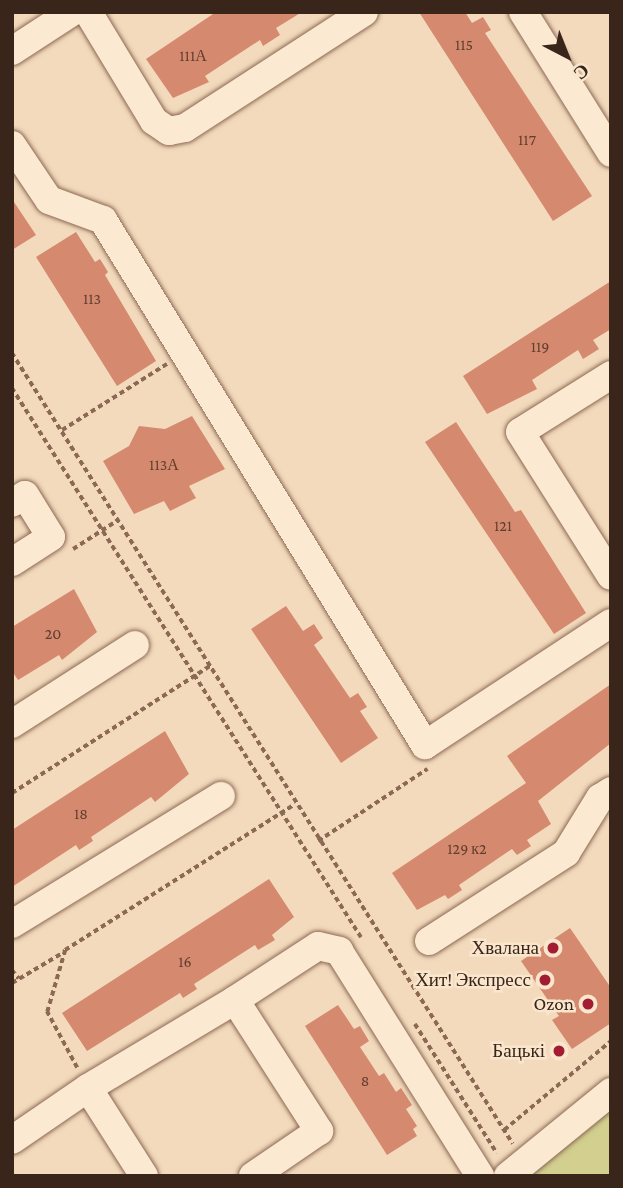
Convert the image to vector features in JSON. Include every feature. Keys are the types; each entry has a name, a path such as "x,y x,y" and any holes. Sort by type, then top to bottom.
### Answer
{"street":[{"path":"12,51 72,12"},
{"path":"88,12 154,121 169,131 185,128 364,12"},
{"path":"523,12 611,153"},
{"path":"12,145 49,200 103,220 425,745 611,623"},
{"path":"611,375 520,432 611,576"},
{"path":"12,503 24,495 51,537 12,562"},
{"path":"12,724 135,645"},
{"path":"429,941 566,853 600,798 611,791"},
{"path":"12,924 221,796"},
{"path":"12,1140 88,1088 236,1000 318,946 339,951 480,1176"},
{"path":"236,1000 319,1131 253,1176"},
{"path":"88,1088 144,1176"},
{"path":"509,1175 611,1092"}],"path":[{"path":"12,353 295,804 514,1146"},
{"path":"62,430 184,354"},
{"path":"12,388 363,941"},
{"path":"12,793 210,666"},
{"path":"12,983 295,804"},
{"path":"65,950 47,1012 88,1088"},
{"path":"12,970 19,979"},
{"path":"415,1022 509,1175"},
{"path":"504,1130 611,1041"}],"shaded area":[{"path":"611,1109 611,1176 528,1176"}],"building":[{"path":"216,12 302,12 276,28 280,35 263,46 260,40 205,76 209,82 173,98 146,59"},
{"path":"419,12 465,12 472,23 483,17 491,30 485,33 592,196 553,221"},
{"path":"12,199 36,235 12,250"},
{"path":"76,232 95,262 100,259 108,272 105,275 156,361 117,386 36,257"},
{"path":"611,281 611,329 593,340 599,349 583,359 578,350 532,380 537,389 487,414 463,376"},
{"path":"192,416 225,469 189,486 196,498 170,511 164,501 134,514 103,461 129,446 139,426 165,429"},
{"path":"456,422 515,512 521,510 586,613 554,634 425,442"},
{"path":"74,589 97,632 62,660 59,655 18,680 12,671 12,627"},
{"path":"286,606 303,631 314,624 323,638 314,645 350,698 358,693 367,707 360,711 378,738 341,763 251,629"},
{"path":"611,684 611,743 538,801 551,824 527,840 531,846 517,855 512,849 459,885 462,890 448,899 445,895 417,910 392,873 526,783 507,756"},
{"path":"165,731 189,774 155,802 151,797 91,837 93,841 79,850 76,845 12,887 12,830"},
{"path":"269,879 294,917 272,935 275,940 258,950 255,945 194,984 197,989 183,998 180,993 87,1051 62,1013"},
{"path":"570,928 611,988 611,1023 572,1049 552,1020 559,1016 521,961"},
{"path":"338,1005 354,1029 360,1026 369,1041 360,1047 379,1076 384,1073 396,1092 401,1088 412,1105 406,1109 417,1126 413,1129 417,1136 387,1155 305,1026"}],"place":[{"name":"Хвалана","path":"553,948"},
{"name":"Хит! Экспресс","path":"545,980"},
{"name":"Ozon","path":"588,1004"},
{"name":"Бацькі","path":"559,1051"}]}
